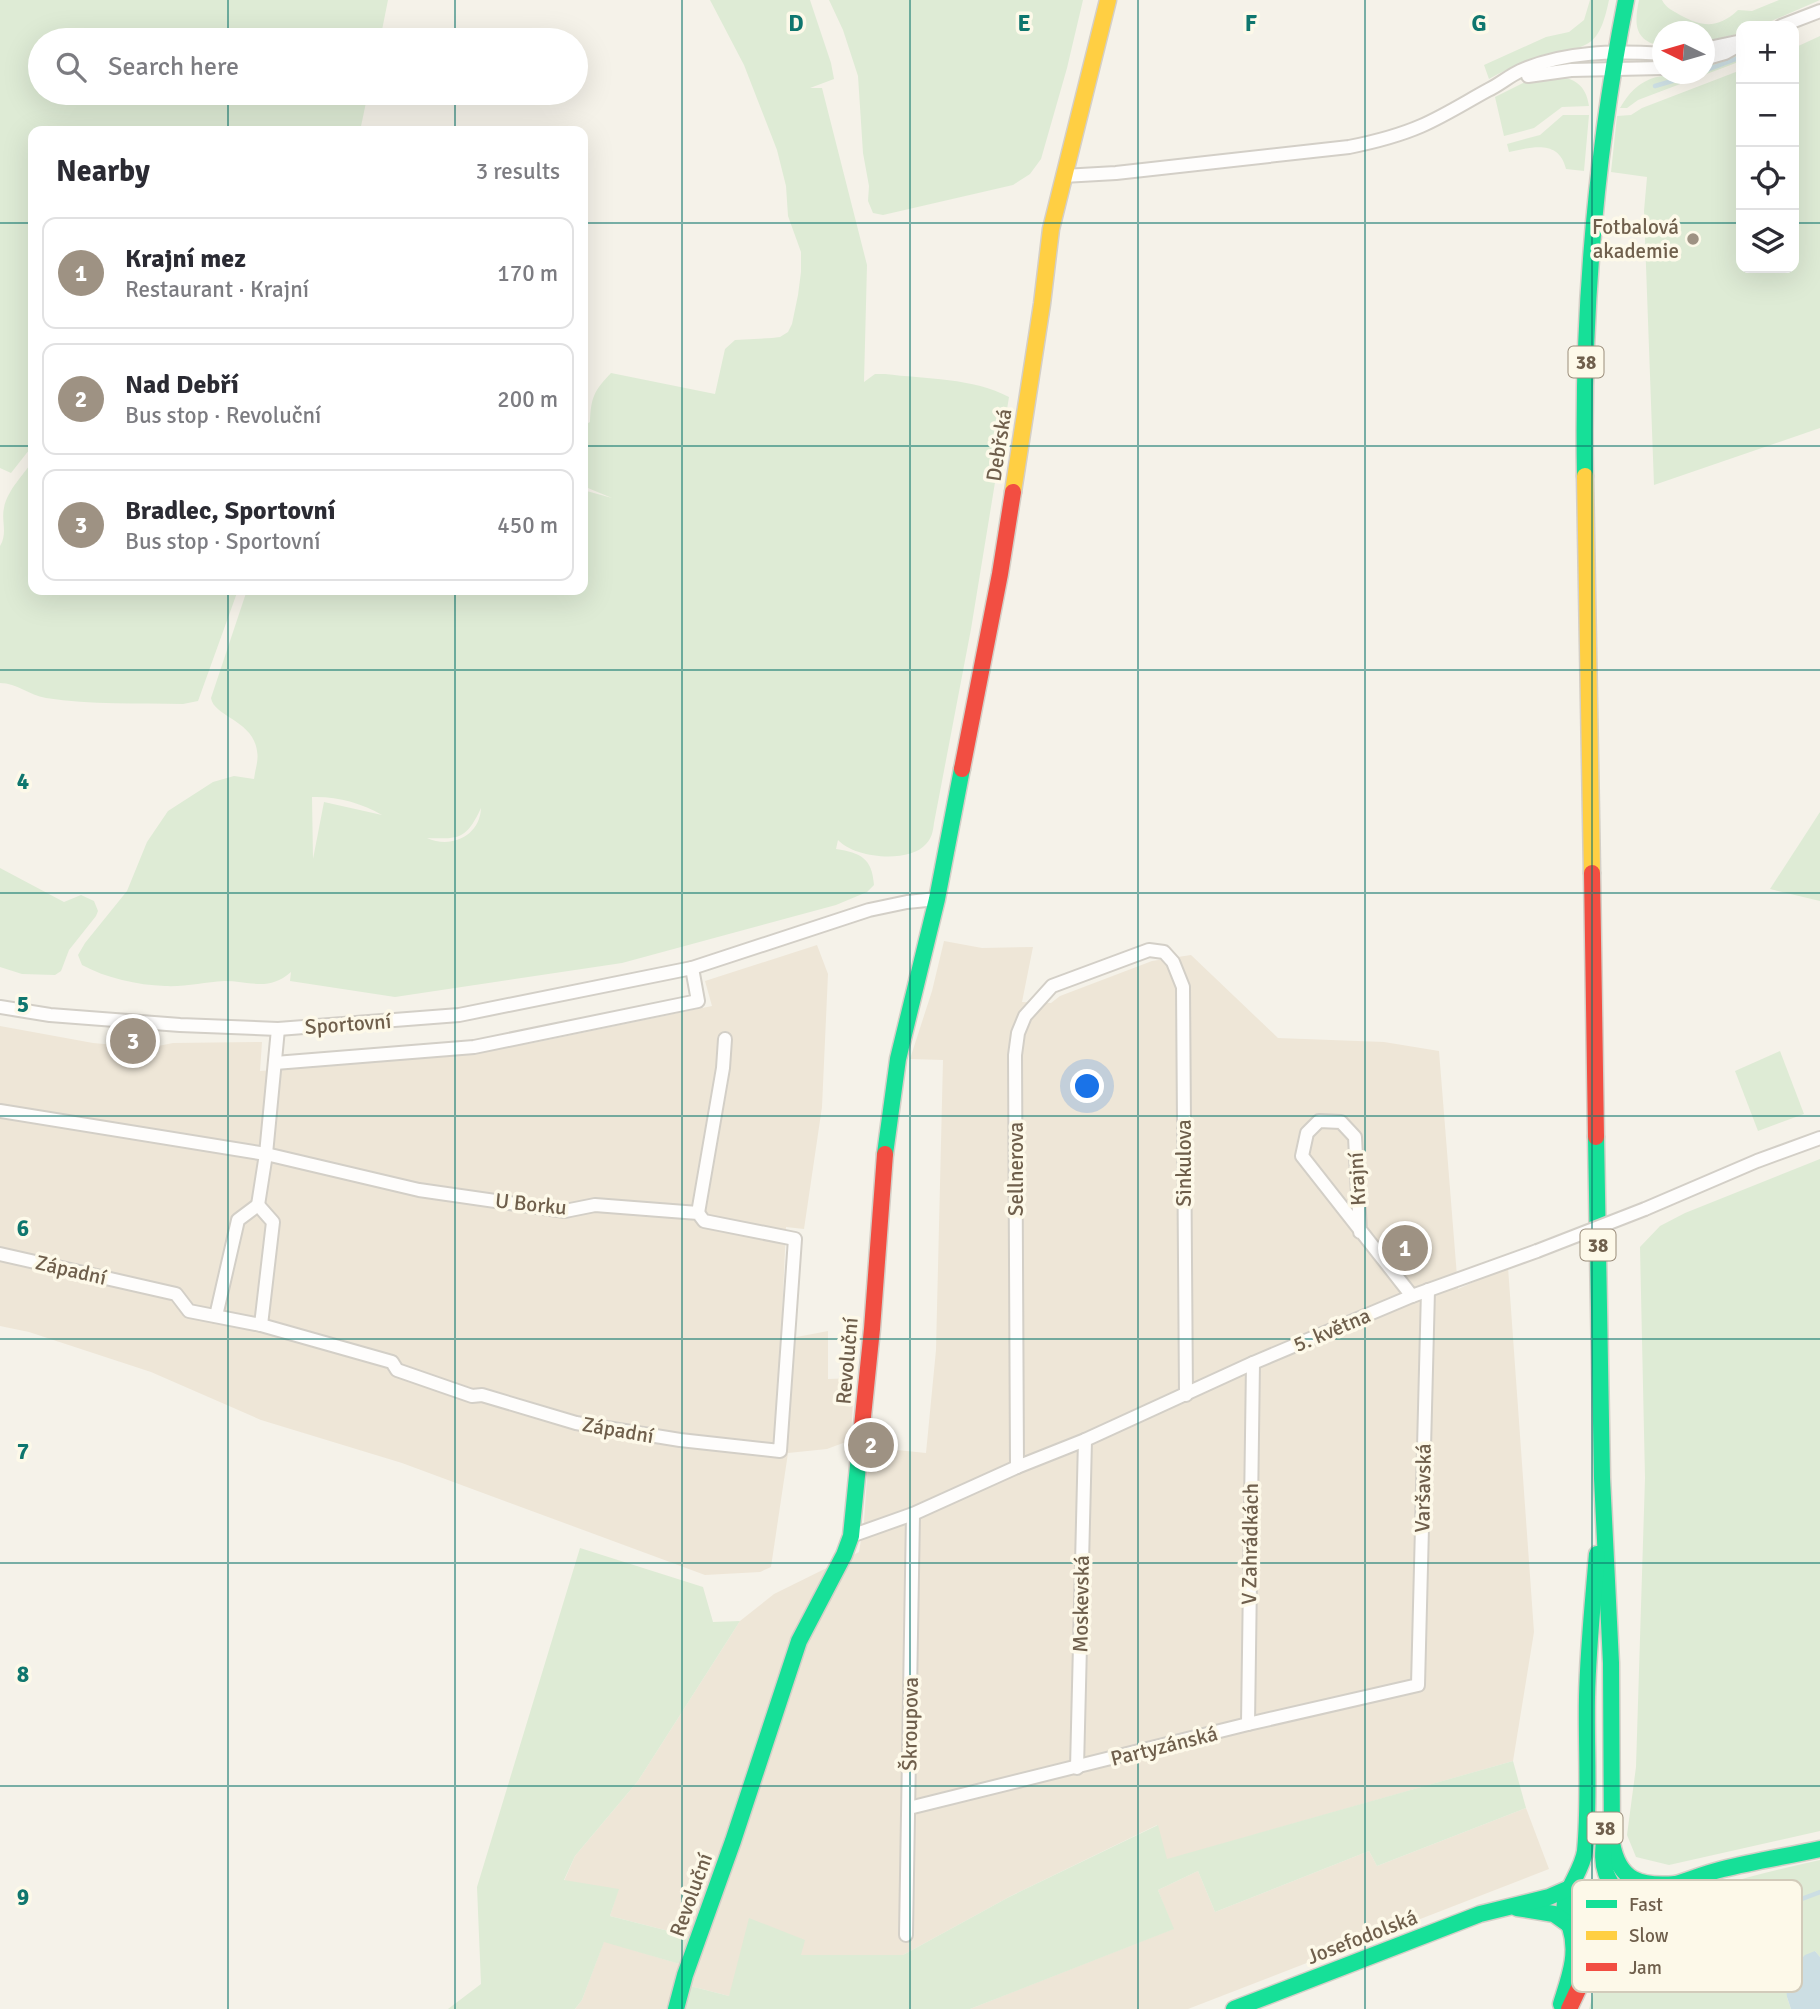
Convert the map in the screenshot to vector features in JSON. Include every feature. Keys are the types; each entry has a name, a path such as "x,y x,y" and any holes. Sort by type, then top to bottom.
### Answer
{"main road":[{"name":"Debřská","path":"937,899 1000,575 1051,229 1108,0"},
{"name":"38","path":"1610,1880 1603,1857 1611,1763 1610,1616 1602,1478 1584,417 1590,265 1604,119 1626,0"},
{"name":"Revoluční","path":"676,2009 685,1975 774,1721 799,1641 844,1555 851,1536 872,1329 888,1118 898,1059 937,899"},
{"name":"38","path":"1576,1880 1582,1866 1586,1838 1589,1659 1602,1478"},
{"path":"1611,1763 1612,1843 1615,1858 1627,1875 1634,1880"},
{"path":"1688,1880 1725,1868 1820,1849"},
{"name":"Josefodolská","path":"1234,2009 1457,1922 1507,1906 1549,1897 1572,1887"},
{"name":"38","path":"1572,1889 1564,1905 1572,1934"},
{"name":"Josefodolská","path":"1507,1906 1554,1914 1569,1925"},
{"name":"38","path":"1560,2009 1572,1959"},
{"name":"38","path":"1569,2009 1577,1992"}],"street":[{"path":"1794,21 1820,11"},
{"path":"1715,47 1736,43"},
{"path":"1715,56 1736,45"},
{"path":"1063,176 1116,173 1349,147 1382,140 1422,125 1519,71 1583,54 1615,51 1652,53"},
{"path":"1500,83 1546,72 1652,69"},
{"name":"Sportovní","path":"0,1007 50,1015 278,1029 459,1015 692,968 869,910 937,899"},
{"name":"Sinkulova","path":"1149,950 1164,952 1173,962 1183,987 1185,1395"},
{"name":"Sellnerova","path":"1017,1467 1015,1055 1018,1033 1025,1016 1052,986 1149,950"},
{"name":"Sportovní","path":"275,1063 474,1047 698,1001 692,968"},
{"path":"216,1316 238,1220 258,1205 266,1154 278,1029"},
{"path":"698,1213 723,1068 724,1039"},
{"name":"U Borku","path":"0,1111 266,1154 419,1191 565,1211 595,1205 698,1213 704,1221 796,1240"},
{"name":"Krajní","path":"1360,1232 1355,1137 1341,1122 1319,1121 1307,1133 1302,1156 1360,1232 1412,1296"},
{"name":"5. května","path":"851,1536 913,1514 1085,1440 1253,1363 1412,1296 1537,1251 1820,1138"},
{"path":"258,1205 273,1222 261,1325"},
{"name":"Západní","path":"0,1254 176,1294 189,1311 261,1325 392,1362 397,1370 472,1396 482,1395 576,1423 680,1440 780,1451 796,1240"},
{"name":"Varšavská","path":"1418,1685 1428,1290"},
{"name":"V Zahrádkách","path":"1248,1724 1253,1363"},
{"name":"Moskevská","path":"1077,1768 1085,1440"},
{"name":"Škroupova","path":"906,1935 913,1514"},
{"name":"Partyzánská","path":"909,1808 1418,1685"}],"shaded area":[{"path":"944,941 982,948 1033,947 1022,1002 1051,1003 1060,996 1152,961 1191,955 1278,1038 1384,1042 1439,1051 1458,1289 1508,1267 1534,1632 1513,1761 1166,1860 1157,1825 1009,1897 903,1955 801,1955 729,1996 690,1986 692,1937 610,1916 618,1890 564,1881 575,1856 638,1781 740,1621 774,1594 859,1552 864,1522 869,1447 926,1453 936,1350 943,1060 910,1059 932,991"},
{"path":"817,945 828,974 822,1107 804,1229 786,1227 781,1340 828,1331 828,1379 854,1378 851,1440 827,1449 788,1453 771,1567 760,1572 705,1575 402,1463 261,1420 151,1372 29,1332 0,1326 0,1026 93,1043 148,1048 173,1043 262,1042 260,1071 452,1056 533,1043 712,1006 705,981"},
{"path":"1526,1808 1549,1869 1188,2009 970,2009 1173,1929 1158,1890 1198,1871 1215,1912 1369,1851 1377,1866"},
{"path":"604,1941 683,1965 666,2009 575,2009 582,2000"},
{"path":"1815,1951 1820,1957 1820,2009 1791,2009 1787,1997 1786,1992 1802,1992 1802,1958"}],"green space":[{"path":"0,0 388,0 382,28 28,28 28,105 365,105 361,126 28,126 28,451 11,473 0,468"},
{"path":"710,0 810,0 834,79 810,88 822,88 867,265 864,382 875,374 933,378 980,386 1009,397 971,629 933,829 928,842 907,854 882,856 856,851 838,840 836,849 858,855 868,863 874,885 867,892 836,905 622,963 395,997 290,981 291,972 267,984 224,981 165,986 122,980 82,965 78,955 127,891 147,842 168,811 213,782 234,776 254,779 258,758 254,741 249,732 219,710 211,698 245,595 588,595 588,491 612,498 588,488 588,423 594,395 601,385 611,373 715,394 725,349 735,340 780,337 788,332 792,324 801,272 801,252 788,216 786,186 777,150 744,65","holes":["312,797 348,801 382,815 324,802 313,859","481,808 476,826 463,838 445,842 427,838 454,837 466,832"]},
{"path":"829,0 1083,0 1041,159 1030,174 1013,185 883,215 873,213 868,201 869,186 863,153 858,76 843,30"},
{"path":"1590,0 1609,0 1601,28 1590,42 1582,47 1524,62 1489,79 1484,65 1546,37 1569,32 1584,20"},
{"path":"1639,0 1662,0 1667,7 1694,21 1652,21 1652,43 1641,36 1637,17"},
{"path":"1779,0 1820,0 1772,21 1736,21 1736,34 1715,40 1715,23 1738,10 1752,11"},
{"name":"Fotbalová akademie","path":"1820,36 1820,428 1654,485 1644,211 1647,177 1611,172 1617,116 1631,115 1642,108 1705,84 1715,84 1715,80 1736,72 1736,273 1799,273 1799,46"},
{"path":"1736,54 1736,63 1715,71 1715,61"},
{"path":"1554,76 1578,84 1585,93 1589,106 1562,107 1534,128 1504,136 1495,97 1523,83"},
{"path":"1652,79 1652,84 1680,84 1638,100 1627,108 1620,108 1628,96"},
{"path":"1563,115 1589,115 1584,171 1566,169 1557,153 1544,147 1509,152 1507,144 1540,135"},
{"path":"28,468 28,595 236,595 198,701 183,704 63,700 40,696 0,683 0,546 4,536 4,508 12,489"},
{"path":"1820,812 1820,901 1770,889"},
{"path":"0,868 64,902 81,895 94,901 98,911 96,916 69,950 61,971 55,975 22,974 0,967"},
{"path":"1780,1051 1804,1114 1758,1131 1735,1071"},
{"path":"1820,1159 1820,1831 1669,1865 1636,1857 1627,1835 1636,1767 1645,1478 1640,1247 1660,1226 1685,1213"},
{"path":"580,1548 703,1587 713,1622 740,1621 638,1781 575,1856 564,1880 619,1889 610,1916 692,1937 683,1965 604,1942 582,2000 575,2009 448,2009 481,1984 477,1887"},
{"path":"1513,1761 1526,1808 1377,1866 1369,1851 1215,1912 1198,1871 1158,1890 1174,1929 970,2009 681,2009 690,1986 729,1996 749,1918 805,1940 801,1955 903,1955 1009,1897 1158,1825 1167,1859"},
{"path":"1820,1860 1820,1957 1815,1951 1802,1972 1802,1880 1740,1880"},
{"path":"1594,1992 1790,1992 1787,1997 1791,2009 1589,2009"}],"waterway":[{"path":"1715,67 1736,59"},
{"path":"1655,86 1662,84"},
{"path":"1802,1899 1820,1892"}],"traffic: fast":[{"path":"1585,476 1588,297 1593,237 1606,118 1626,0"},
{"path":"885,1154 898,1059 937,899 962,769"},
{"path":"1596,1137 1602,1478 1611,1663 1612,1843 1620,1866 1636,1880"},
{"path":"676,2009 685,1975 733,1841 799,1641 844,1555 851,1536 861,1436"},
{"path":"1574,1880 1585,1851 1588,1679 1597,1554"},
{"path":"1604,1841 1603,1857 1609,1880"},
{"path":"1689,1880 1723,1869 1820,1849"},
{"path":"1572,1884 1564,1908 1572,1928"},
{"path":"1234,2009 1480,1914 1549,1897 1572,1887"},
{"path":"1517,1908 1554,1914 1568,1924"},
{"path":"1570,1927 1572,1934"},
{"path":"1561,2004 1572,1962"}],"traffic: slow":[{"path":"1013,492 1051,229 1108,0"},
{"path":"1585,476 1592,873"}],"traffic: jam":[{"path":"962,769 1013,492"},
{"path":"1592,873 1596,1137"},
{"path":"861,1436 885,1154"},
{"path":"1569,2009 1577,1992"}],"place":[{"name":"Fotbalová akademie","path":"1693,239"},
{"name":"Bradlec, Sportovní","path":"133,1041"},
{"name":"Krajní mez","path":"1405,1248"},
{"name":"Nad Debří","path":"871,1445"}]}
